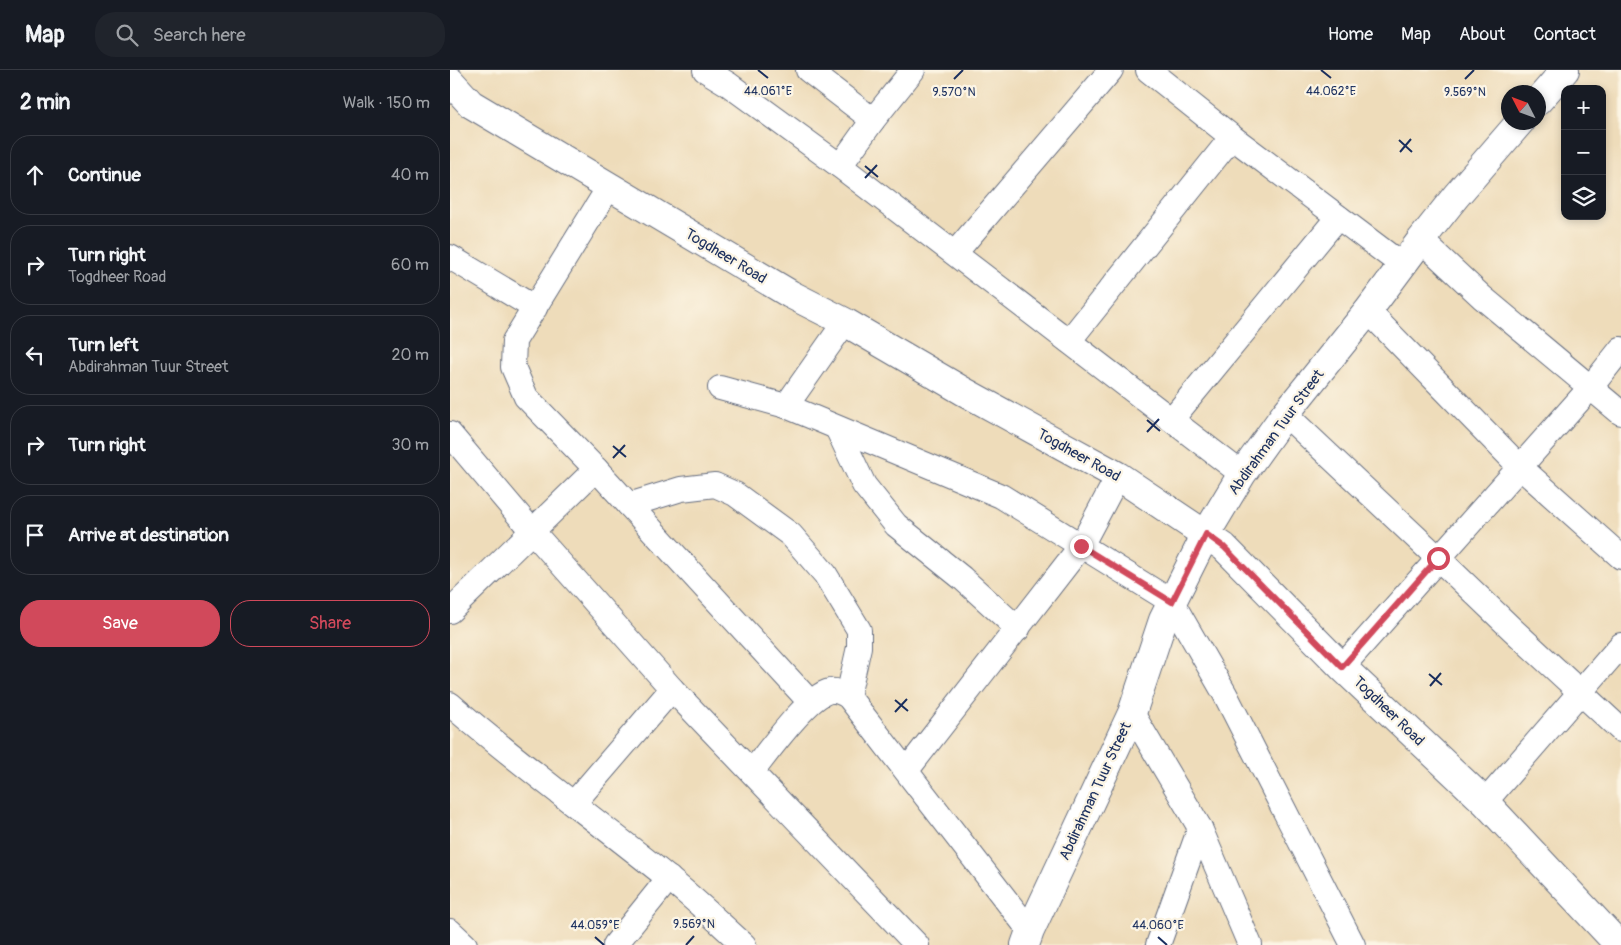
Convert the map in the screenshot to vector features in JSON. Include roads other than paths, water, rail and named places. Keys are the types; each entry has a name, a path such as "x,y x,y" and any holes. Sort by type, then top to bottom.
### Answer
{"street":[{"path":"706,70 733,77 840,166 1242,474"},
{"path":"808,70 874,120"},
{"path":"955,253 1111,70"},
{"path":"1148,70 1232,137 1402,265"},
{"path":"1546,92 1565,70"},
{"path":"840,166 874,120 902,74"},
{"name":"Togdheer Road","path":"450,81 471,104 790,294 846,322 963,392 1118,476 1224,547 1342,667 1485,802 1619,945"},
{"name":"Abdirahman Tuur Street","path":"1028,938 1132,712 1163,620 1206,534 1242,474 1286,414 1368,311 1421,240 1513,130"},
{"path":"1069,341 1232,137"},
{"path":"610,187 514,341 513,367 526,398 630,505 810,702"},
{"path":"1172,419 1338,217"},
{"path":"1421,240 1482,297 1621,413"},
{"path":"450,257 535,308"},
{"path":"1368,311 1520,467 1621,557"},
{"path":"786,406 846,322"},
{"path":"1342,667 1591,387 1621,349"},
{"path":"720,388 786,406 1001,496 1172,602 1225,694 1353,945"},
{"path":"1286,414 1621,730"},
{"path":"837,428 864,485 896,525 962,578 1018,630"},
{"path":"450,434 532,531 672,689 917,945"},
{"path":"453,602 532,531 596,469"},
{"path":"907,770 1018,630 1081,546 1118,476"},
{"path":"630,505 681,489 715,486 735,494 791,534 825,574 859,630 859,647 848,696"},
{"path":"1485,802 1621,645"},
{"path":"574,803 672,689"},
{"path":"752,772 810,702 827,692 837,690 848,696 907,770 1028,938"},
{"path":"450,704 495,743 670,878 744,945"},
{"path":"1132,712 1200,828 1250,945"},
{"path":"1158,945 1200,828"},
{"path":"615,945 670,878"},
{"path":"450,931 465,945"}]}
